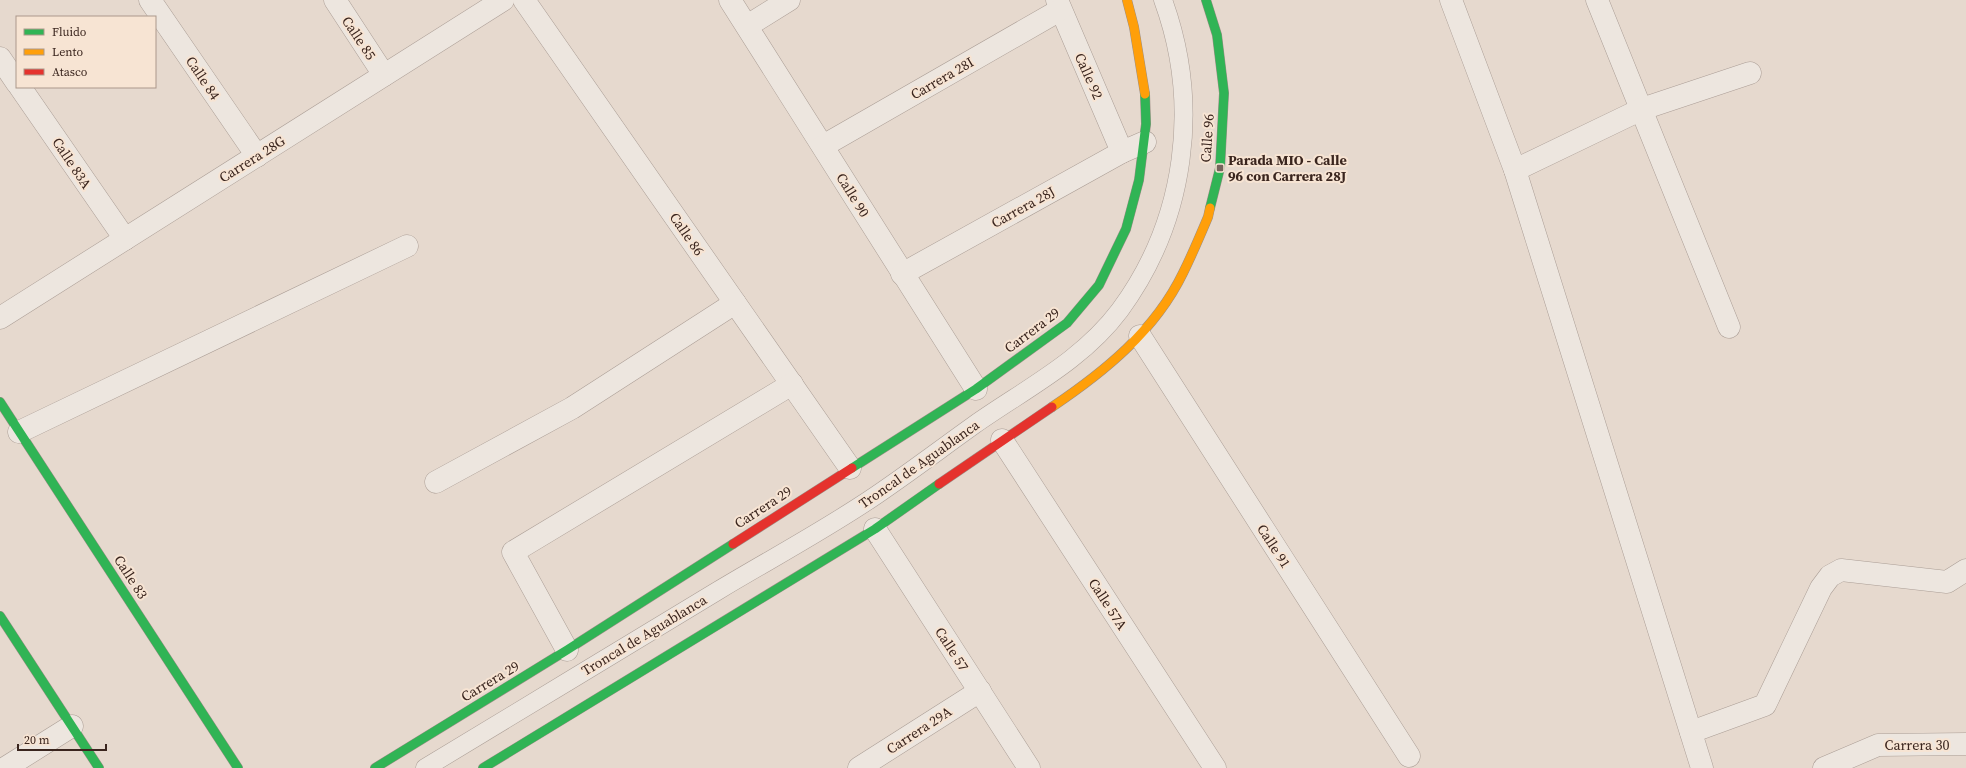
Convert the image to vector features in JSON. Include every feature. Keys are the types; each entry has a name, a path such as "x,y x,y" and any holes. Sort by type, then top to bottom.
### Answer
{"street":[{"name":"Calle 84","path":"150,0 257,156"},
{"name":"Calle 85","path":"335,0 384,75"},
{"name":"Carrera 28G","path":"0,318 503,0"},
{"name":"Calle 86","path":"524,0 850,468"},
{"name":"Calle 90","path":"730,0 976,389"},
{"path":"746,26 789,0"},
{"path":"1127,0 1134,27 1145,86 1145,142"},
{"name":"Calle 96","path":"1140,336 1162,307 1183,274 1208,217 1220,168 1224,92 1217,35 1206,0"},
{"path":"1451,0 1515,170 1702,768"},
{"path":"1597,0 1642,108 1729,327"},
{"name":"Carrera 28I","path":"823,146 1059,5"},
{"name":"Calle 92","path":"1059,5 1122,152"},
{"path":"0,58 16,82"},
{"path":"1515,170 1642,108 1750,73"},
{"name":"Calle 83A","path":"21,88 125,239"},
{"name":"Carrera 28J","path":"902,274 1122,152 1145,142"},
{"name":"Carrera 29","path":"375,768 567,650 976,389 1068,323 1099,285 1126,229 1139,180 1145,142"},
{"path":"19,432 407,246"},
{"path":"436,482 572,408 735,304"},
{"path":"483,768 875,529 1002,440 1086,384 1127,350 1140,336"},
{"name":"Calle 91","path":"1140,336 1409,756"},
{"path":"567,650 513,552 792,384"},
{"name":"Calle 83","path":"0,402 238,768"},
{"name":"Calle 57A","path":"1002,440 1215,768"},
{"name":"Calle 57","path":"875,529 1029,768"},
{"path":"1691,732 1765,705 1821,588 1830,576 1841,570 1947,582 1966,570"},
{"path":"0,616 99,768"},
{"name":"Carrera 29A","path":"859,768 980,691"},
{"path":"5,768 72,726"},
{"name":"Carrera 30","path":"1824,768 1878,745 1966,744"}],"lane":[{"name":"Troncal de Aguablanca","path":"424,768 868,501 989,415 1057,371 1096,338 1120,310 1143,274 1159,240 1176,190 1182,155 1185,110 1181,65 1174,30 1163,0"}],"traffic: fast":[{"path":"1206,0 1217,35 1224,93 1220,168 1210,208"},
{"path":"852,468 976,389 1067,323 1099,285 1126,229 1139,180 1146,124 1145,94"},
{"path":"0,402 238,768"},
{"path":"483,768 875,529 939,484"},
{"path":"375,768 567,650 733,544"},
{"path":"0,616 99,768"}],"traffic: slow":[{"path":"1127,0 1134,27 1145,94"},
{"path":"1052,407 1109,365 1143,332 1171,294 1183,273 1208,217 1210,208"}],"traffic: jam":[{"path":"939,484 1052,407"},
{"path":"733,544 852,468"}],"place":[{"name":"Parada MIO - Calle 96 con Carrera 28J","path":"1220,168"}]}
